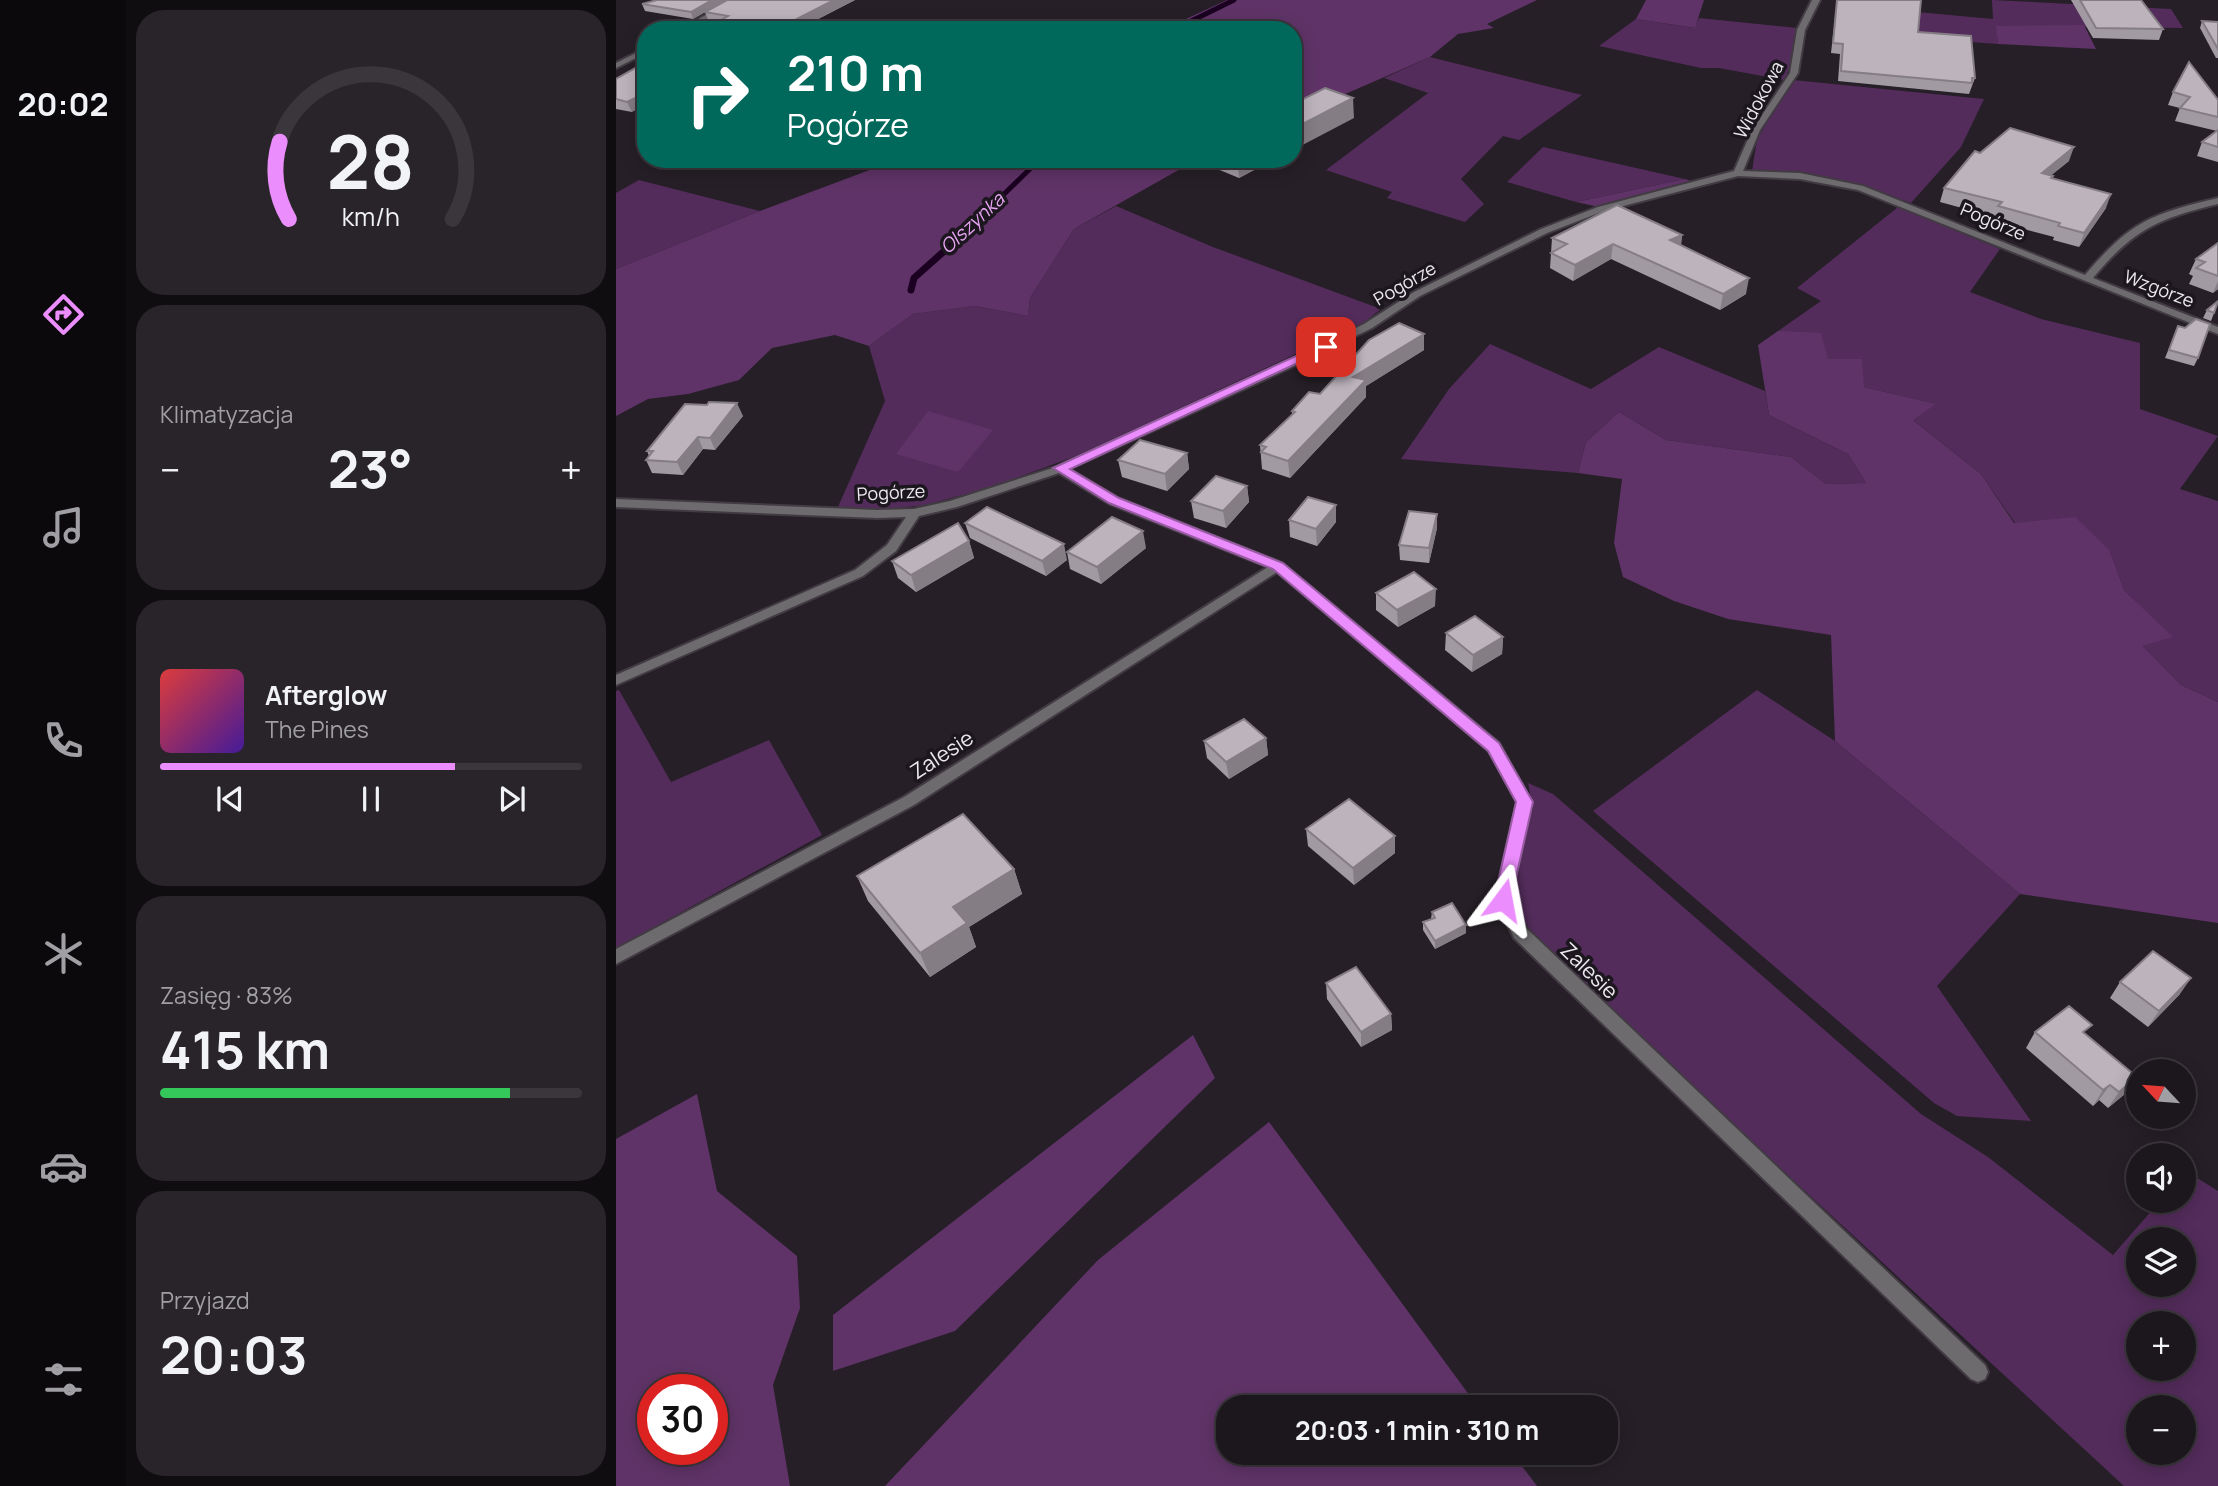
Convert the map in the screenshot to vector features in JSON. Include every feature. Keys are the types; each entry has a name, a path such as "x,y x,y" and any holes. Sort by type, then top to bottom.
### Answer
{"street":[{"path":"699,21 737,0"},
{"name":"Widokowa","path":"1738,173 1756,130 1794,73 1801,30 1816,0"},
{"path":"616,66 637,55"},
{"name":"Pogórze","path":"616,503 877,514 914,513 988,494 1060,468 1336,342 1368,326 1417,294 1544,231 1624,202 1738,173 1800,176 1860,188 2087,279"},
{"path":"2087,279 2115,245 2140,224 2160,215 2218,201"},
{"name":"Wzgórze","path":"2087,279 2218,331"},
{"name":"Zalesie","path":"1060,468 1114,500 1278,566 1493,747 1524,802 1503,900 1520,933 1978,1372"},
{"path":"616,680 859,573 884,558 899,542 914,513"},
{"name":"Zalesie","path":"616,957 909,801 1278,566"}],"shaded area":[{"path":"1227,0 1537,0 1487,24 1494,28 1458,34 1430,57 1302,113 1302,21 1182,21"},
{"path":"1646,0 1704,0 1695,28 1636,19"},
{"path":"1992,0 2171,9 2183,28 1997,26 1998,44 1900,37 1896,10 1993,19"},
{"path":"1699,18 1797,28 1791,65 1784,80 1719,68 1701,68 1599,46 1636,19 1694,28"},
{"path":"2084,25 2096,49 1998,44 1996,26"},
{"path":"1430,57 1582,95 1519,140 1503,136 1461,179 1484,204 1465,222 1387,198 1392,192 1326,170 1428,93 1384,78"},
{"path":"1793,80 1984,99 1961,147 1911,203 1833,180 1752,171 1757,139"},
{"path":"1543,147 1685,179 1576,202 1507,182"},
{"path":"875,168 1182,168 1074,229 1030,298 1028,316 975,306 913,314 869,346 835,335 772,348 739,380 688,394 648,399 616,416 616,269"},
{"path":"1685,179 1694,182 1599,207 1576,202"},
{"path":"639,180 760,211 616,269 616,193"},
{"path":"1116,206 1213,247 1381,309 1363,323 1076,456 989,488 925,505 892,509 837,509 885,401 869,346 913,314 975,306 1028,316 1030,298 1074,229"},
{"path":"1898,207 2000,249 1970,292 2041,319 2140,343 2140,409 2218,436 2180,489 2218,501 2218,702 2181,685 2141,646 2172,637 2124,590 2110,551 2015,523 1981,474 1912,419 1935,404 1864,387 1828,359 1778,331 1821,301 1797,288"},
{"path":"1778,331 1821,333 1828,359 1862,359 1864,387 1936,404 1913,420 1981,474 2014,523 2075,517 2110,551 2124,590 2173,637 2142,646 2181,685 2218,702 2218,923 2020,894 1835,741 1831,635 1728,619 1674,601 1623,577 1614,543 1622,479 1578,473 1586,442 1619,412 1666,440 1791,457 1826,484 1866,483 1848,454 1769,415 1758,345"},
{"path":"1490,344 1591,389 1659,347 1765,391 1769,415 1848,454 1866,483 1826,484 1791,457 1666,440 1619,412 1586,442 1578,473 1401,459 1449,389"},
{"path":"928,411 993,430 958,472 896,454"},
{"path":"619,690 671,782 769,740 822,835 616,948 616,691"},
{"path":"1757,690 1835,741 2020,894 1937,986 2031,1121 1957,1116 1934,1103 1593,811"},
{"path":"1528,783 1553,794 1921,1114 1988,1157 2113,1255 2126,1240 2126,1297 2196,1297 2196,1227 2137,1227 2150,1213 2196,1213 2196,1177 2218,1191 2218,1486 2124,1486 1523,930 1509,899 1515,868 1533,808"},
{"path":"1193,1035 1215,1078 955,1331 833,1371 833,1315"},
{"path":"697,1094 717,1191 797,1256 800,1308 773,1385 790,1486 616,1486 616,1139"},
{"path":"1269,1122 1469,1395 1216,1395 1216,1465 1521,1465 1537,1486 885,1486 1098,1260"}],"building":[{"path":"657,0 712,0 691,12 642,4"},
{"path":"727,0 834,0 793,21 719,21 728,16 705,12"},
{"path":"1837,0 1921,0 1918,32 1971,36 1975,78 1972,78 1972,83 1841,71 1843,44 1833,43"},
{"path":"2080,0 2141,0 2163,29 2096,28"},
{"path":"2202,21 2218,22 2218,49"},
{"path":"2189,62 2218,100 2218,117 2180,108 2190,97 2173,92"},
{"path":"637,67 637,97 627,102 616,99 616,79"},
{"path":"1325,88 1353,98 1302,124 1302,100"},
{"path":"2010,128 2074,147 2042,173 2053,176 2051,178 2111,194 2084,233 2058,226 2060,223 1998,206 2002,202 1944,188 1975,151 1980,153"},
{"path":"2218,130 2218,147 2202,142"},
{"path":"1617,205 1682,235 1670,240 1749,278 1723,294 1613,244 1575,265 1551,253 1567,244 1552,238"},
{"path":"2218,243 2218,276 2196,268 2205,262 2196,259"},
{"path":"2218,301 2214,313 2207,310"},
{"path":"2196,319 2210,324 2198,358 2169,350 2178,326 2185,328"},
{"path":"1399,323 1424,334 1353,377 1366,380 1288,461 1261,452 1266,447 1260,445 1295,412 1292,411 1309,392 1320,394 1369,340"},
{"path":"709,402 737,403 710,438 698,437 677,462 646,460 653,451 647,451 685,404 707,405"},
{"path":"1140,440 1187,453 1165,474 1118,460"},
{"path":"1216,476 1247,486 1223,511 1191,501"},
{"path":"1308,497 1336,505 1316,529 1289,520"},
{"path":"987,507 1064,544 1042,561 965,523"},
{"path":"1409,511 1437,514 1429,548 1399,545"},
{"path":"1112,517 1143,531 1097,567 1067,552"},
{"path":"958,523 969,541 911,575 892,561"},
{"path":"1414,572 1436,589 1397,610 1376,593"},
{"path":"1475,616 1503,637 1473,655 1446,633"},
{"path":"1244,719 1266,738 1226,762 1204,741"},
{"path":"1349,799 1395,836 1353,868 1306,829"},
{"path":"963,814 1014,869 953,907 967,923 920,953 857,876"},
{"path":"1452,903 1466,925 1435,941 1423,922 1435,918 1432,912"},
{"path":"2153,951 2191,978 2159,1011 2120,982"},
{"path":"1356,967 1391,1014 1361,1032 1326,983"},
{"path":"2069,1006 2092,1025 2083,1032 2126,1068 2126,1086 2119,1092 2110,1085 2103,1090 2035,1032"}],"waterway":[{"name":"Olszynka","path":"1191,21 1234,0"},
{"name":"Olszynka","path":"958,239 1031,168"},
{"name":"Olszynka","path":"911,290 914,278 960,237"}],"route":[{"path":"1326,347 1060,468 1114,500 1278,566 1493,747 1524,802 1503,900"}]}
